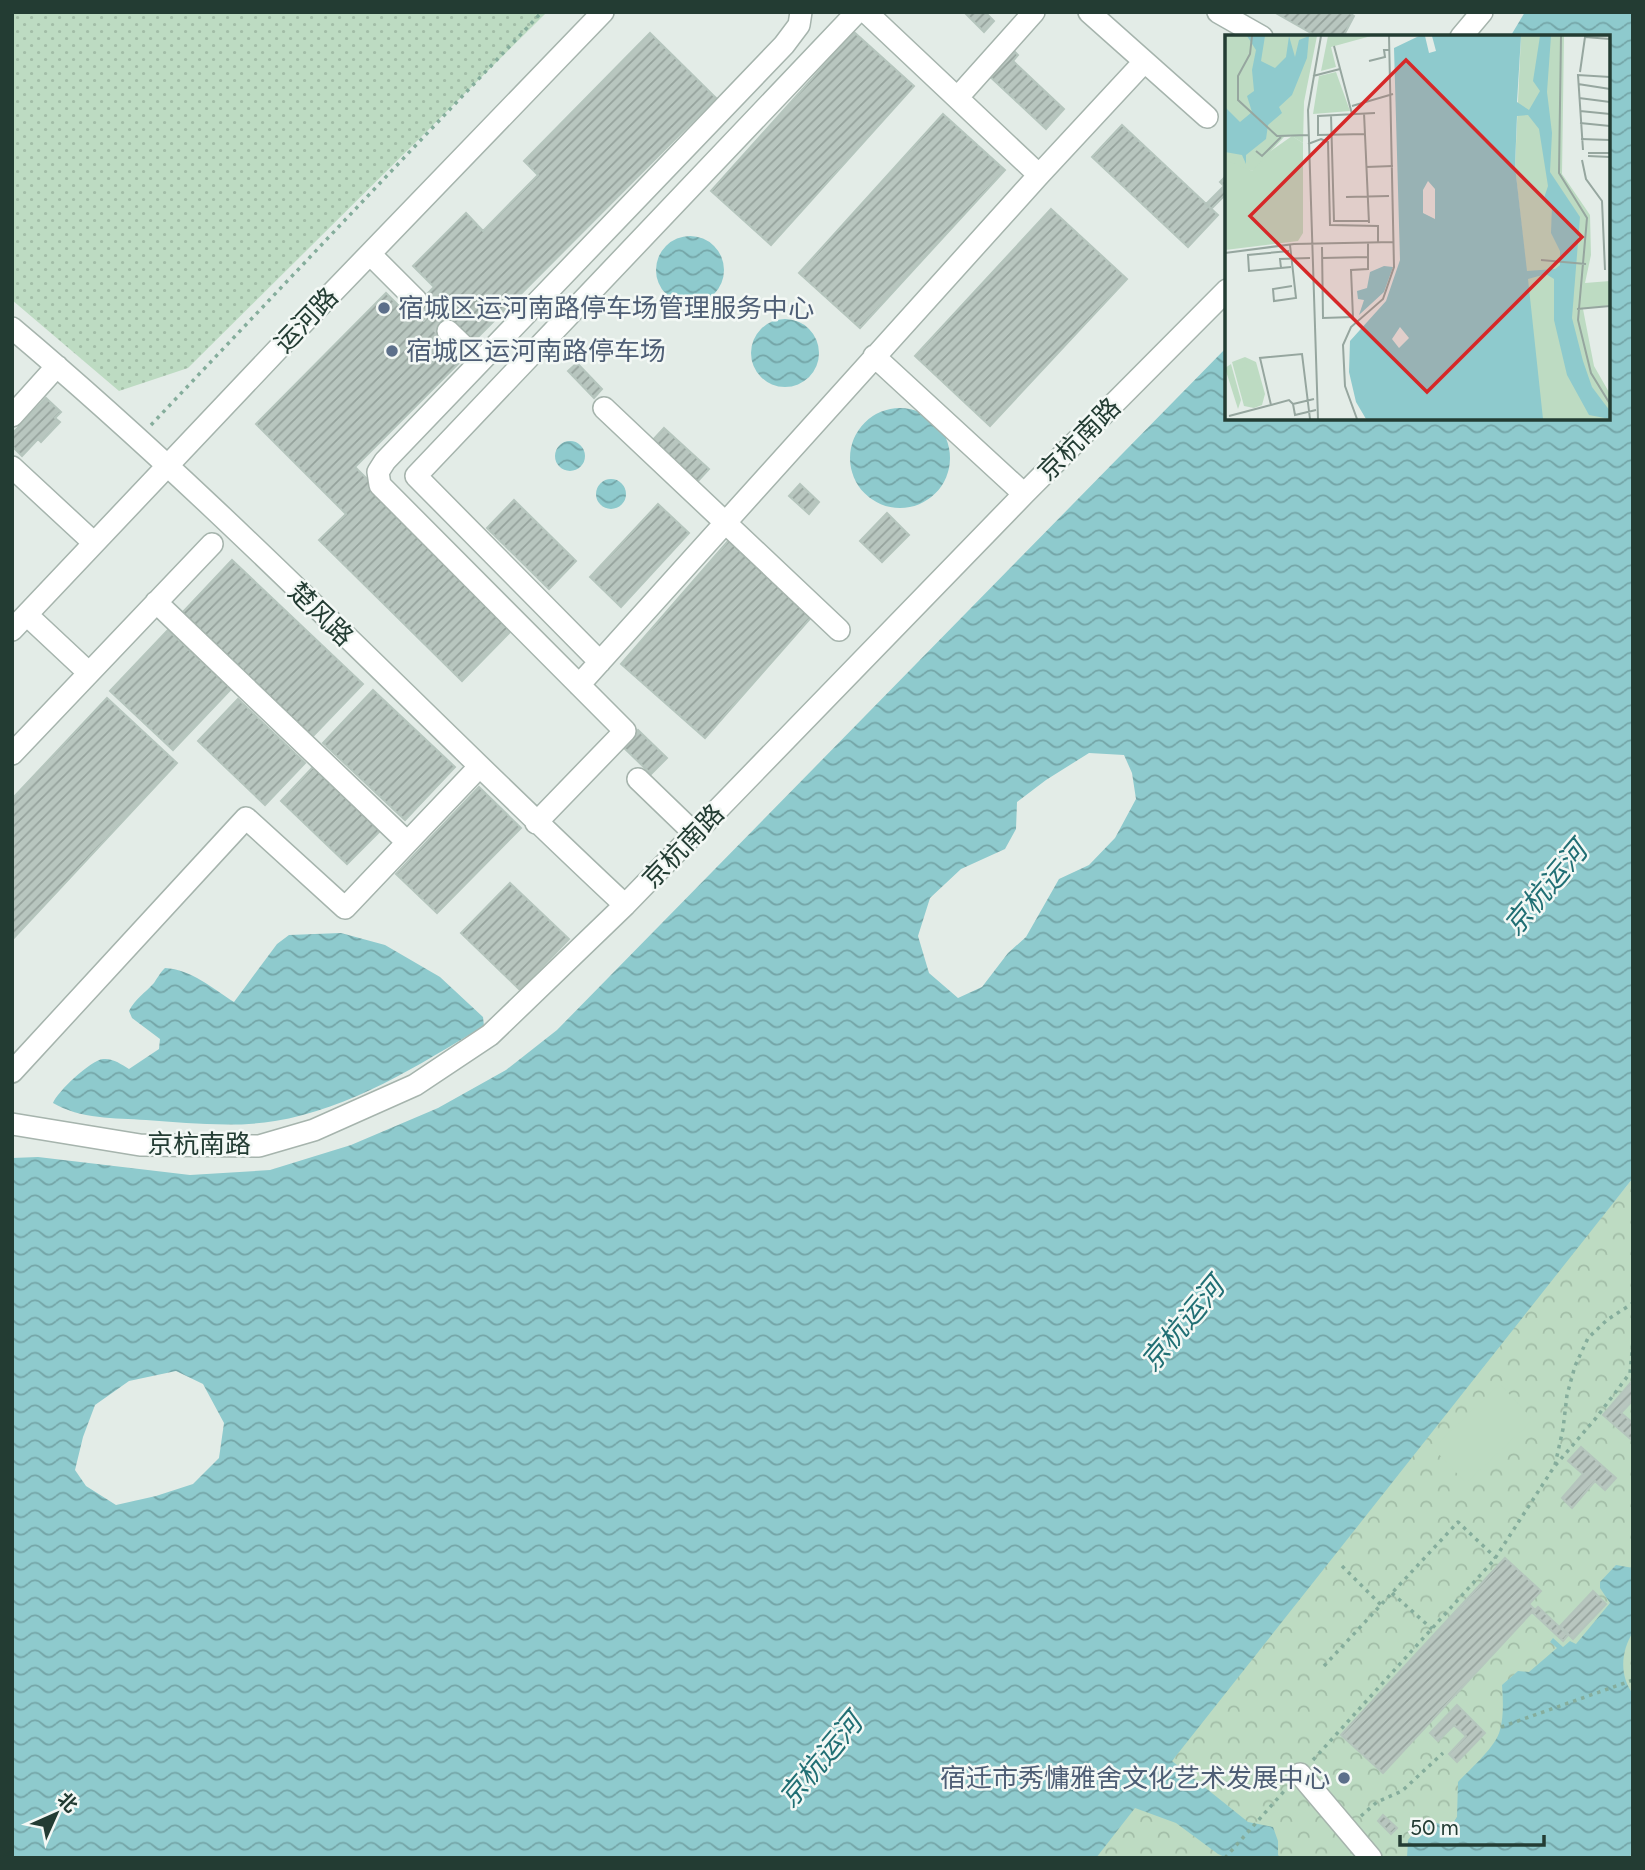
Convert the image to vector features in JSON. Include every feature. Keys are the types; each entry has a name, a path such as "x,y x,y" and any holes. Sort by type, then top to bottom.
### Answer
{"street":[{"name":"运河路","path":"20,622 603,12"},
{"path":"536,823 625,731 380,485 378,472 385,461 784,45 799,25 801,12"},
{"path":"600,662 416,476 857,12"},
{"path":"866,12 1039,175"},
{"path":"958,97 1034,12"},
{"path":"1089,12 1207,117"},
{"path":"1218,12 1258,35"},
{"path":"1463,35 1482,12"},
{"path":"579,685 874,356 1144,62"},
{"path":"370,254 416,300"},
{"name":"京杭南路","path":"12,1124 140,1145 259,1146 314,1130 415,1085 490,1035 625,905 1024,494 1225,292"},
{"name":"楚风路","path":"12,328 168,465 536,823 625,905"},
{"path":"448,331 480,362"},
{"path":"874,356 1024,494"},
{"path":"12,416 20,392 57,366"},
{"path":"604,408 839,630"},
{"path":"12,467 94,543"},
{"path":"12,754 212,544"},
{"path":"156,602 407,842"},
{"path":"20,622 89,673"},
{"path":"12,1072 246,818 345,908 479,767"},
{"path":"639,779 695,834"},
{"path":"1300,1774 1371,1858"}],"path":[{"path":"138,438 542,12"},
{"path":"1554,1467 1575,1366 1588,1338 1606,1320 1633,1303"},
{"path":"1225,1858 1496,1558 1554,1467 1630,1373 1633,1341"},
{"path":"1324,1666 1458,1522 1496,1558"},
{"path":"1342,1566 1381,1605"},
{"path":"1392,1593 1432,1629"},
{"path":"1501,1727 1632,1680"},
{"path":"1350,1832 1363,1813 1377,1802 1402,1791 1443,1753"}],"green space":[{"path":"12,12 547,12 188,368 119,391 12,300"},
{"path":"1633,1178 1633,1858 1084,1858"},
{"path":"1500,1384 1533,1420 1466,1483 1433,1448"}],"water":[{"name":"京杭运河","path":"1525,12 1633,12 1633,1178 1172,1761 1248,1822 1273,1827 1278,1841 1278,1855 1281,1858 1227,1858 1176,1823 1135,1808 1096,1858 12,1858 12,1158 38,1157 190,1175 270,1170 351,1145 438,1108 506,1070 557,1030 1225,349 1225,420 1610,420 1610,35 1511,35","holes":["1089,753 1124,755 1132,773 1136,799 1115,838 1089,865 1059,879 1026,937 1008,953 982,987 958,998 929,973 918,936 930,898 961,869 1005,849 1016,829 1017,802 1046,780","176,1371 203,1384 224,1423 219,1458 193,1484 116,1505 86,1486 75,1470 95,1405 129,1381"]},
{"path":"690,236 703,239 714,246 721,257 724,270 721,283 714,294 703,301 690,304 677,301 666,294 659,283 656,270 659,257 666,246 677,239"},
{"path":"785,319 798,322 809,329 816,340 819,353 816,366 809,377 798,384 785,387 772,384 761,377 754,366 751,353 754,340 761,329 772,322"},
{"path":"900,408 928,416 942,430 950,458 942,486 928,500 900,508 872,500 858,486 850,458 858,430 872,416"},
{"path":"570,441 581,445 585,456 581,467 570,471 559,467 555,456 559,445"},
{"path":"611,479 622,483 626,494 622,505 611,509 600,505 596,494 600,483"},
{"path":"341,933 385,945 440,977 483,1017 484,1026 409,1070 357,1096 330,1107 275,1121 227,1125 110,1118 86,1115 53,1103 75,1077 98,1061 110,1059 129,1069 159,1049 160,1039 132,1018 129,1011 165,968 193,976 234,1002 277,944 289,935"},
{"path":"1616,1565 1633,1568 1633,1632 1623,1663 1625,1679 1633,1694 1633,1853 1628,1858 1407,1858 1408,1840 1426,1819 1450,1828 1457,1817 1458,1782 1498,1737 1503,1713 1502,1685 1518,1671 1529,1672 1557,1648 1550,1642 1553,1638 1563,1647 1570,1641 1576,1644 1610,1603 1600,1588 1600,1582"}],"building":[{"path":"964,12 985,12 994,21 984,32"},
{"path":"1274,12 1348,12 1354,16 1344,35 1314,35"},
{"path":"854,32 914,86 771,245 711,191"},
{"name":"宿城区运河南路停车场","path":"650,33 716,98 471,344 464,358 355,467 516,626 462,681 319,540 346,514 256,424 386,293 407,314 434,287 413,266 466,213 483,231 538,175 524,161"},
{"path":"1010,47 1018,55 1013,61 1064,109 1046,129 986,73"},
{"path":"943,114 1005,170 860,328 799,273"},
{"path":"1122,125 1218,215 1188,247 1092,157"},
{"path":"1225,177 1225,195 1211,209 1206,204 1224,186 1220,182"},
{"path":"1051,209 1127,279 990,426 915,356"},
{"path":"577,363 602,389 594,398 568,371"},
{"path":"46,398 61,412 55,418 60,422 41,442 38,439 22,456 12,446 12,434"},
{"path":"664,428 709,469 696,483 651,442"},
{"path":"800,484 819,502 809,514 789,496"},
{"path":"514,500 576,561 549,589 487,528"},
{"path":"658,504 689,533 621,607 590,577"},
{"path":"887,513 909,535 882,562 860,541"},
{"path":"729,540 814,614 705,738 621,664"},
{"path":"232,560 363,684 312,737 182,613"},
{"path":"168,630 231,689 173,750 110,691"},
{"path":"373,690 455,767 405,820 323,743"},
{"path":"107,698 177,763 12,940 12,799"},
{"path":"238,699 305,763 265,805 198,741"},
{"path":"638,730 667,758 651,774 622,746"},
{"path":"313,767 380,831 347,864 281,801"},
{"path":"479,787 521,828 437,913 396,874"},
{"path":"510,883 569,939 520,990 461,933"},
{"path":"1633,1380 1633,1400 1621,1413 1633,1423 1633,1441 1603,1415"},
{"path":"1581,1447 1616,1478 1605,1490 1595,1481 1572,1508 1562,1498 1583,1474 1568,1461"},
{"path":"1505,1558 1541,1591 1529,1604 1535,1610 1538,1607 1568,1635 1563,1641 1532,1612 1383,1773 1341,1735"},
{"path":"1593,1591 1606,1604 1573,1639 1560,1626"},
{"path":"1457,1705 1485,1733 1457,1762 1449,1754 1466,1736 1454,1725 1438,1741 1430,1733"},
{"path":"1383,1815 1397,1828 1391,1834 1378,1821"}],"tunnel":[{"path":"416,300 448,331"}],"place":[{"name":"宿城区运河南路停车场管理服务中心","path":"384,308"},
{"name":"宿城区运河南路停车场","path":"392,351"},
{"name":"宿迁市秀慵雅舍文化艺术发展中心","path":"1344,1778"}]}
